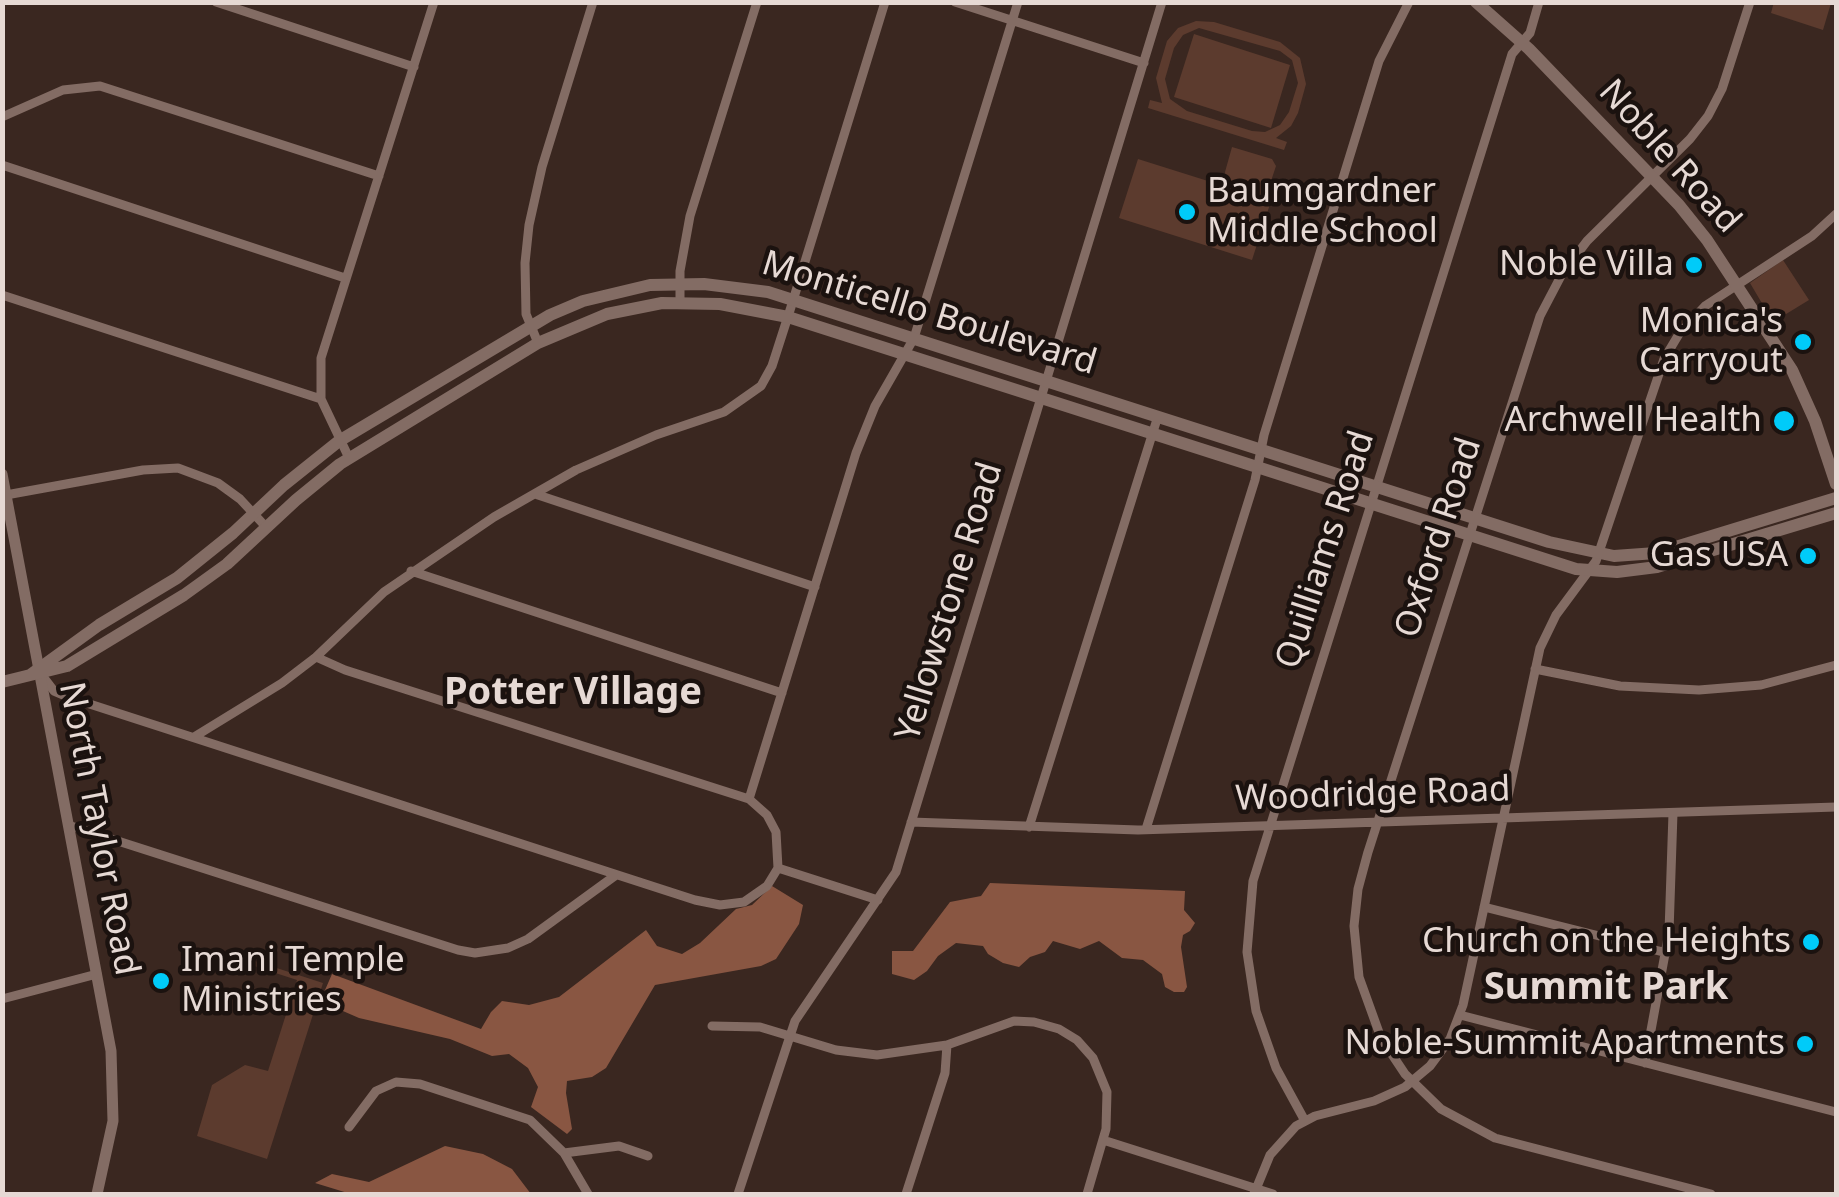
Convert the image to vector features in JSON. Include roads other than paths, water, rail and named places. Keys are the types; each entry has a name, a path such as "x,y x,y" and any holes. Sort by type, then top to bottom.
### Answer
{"main road":[{"name":"Noble Road","path":"1476,2 1521,42 1697,226 1797,380 1836,484"},
{"name":"Monticello Boulevard","path":"37,672 178,578 339,442 528,326 617,291 680,284 734,286 911,346 1046,380 1549,542 1618,572 1657,567 1787,521 1836,498"},
{"name":"Monticello Boulevard","path":"2,682 67,666 202,583 349,458 538,343 607,314 645,305 791,308"},
{"name":"Monticello Boulevard","path":"911,346 1041,398 1559,565 1595,562"},
{"name":"Monticello Boulevard","path":"1787,521 1836,513"}],"street":[{"path":"216,2 414,67"},
{"path":"349,458 321,398 321,358 434,2"},
{"path":"538,343 528,326 525,263 534,200 593,2"},
{"path":"680,303 690,216 757,2"},
{"path":"194,737 316,658 411,570 535,494 576,470 738,406 752,396 768,376 791,308 885,2"},
{"path":"955,2 1144,63"},
{"path":"749,799 862,434 911,346 1018,2"},
{"name":"Yellowstone Road","path":"738,1194 803,1007 896,872 1162,2"},
{"path":"1146,830 1379,61 1408,2"},
{"name":"Quilliams Road","path":"1305,1120 1269,1051 1256,1011 1248,964 1249,900 1267,826 1512,54 1530,33 1539,2"},
{"name":"Oxford Road","path":"1712,1194 1495,1138 1452,1116 1412,1082 1373,1022 1356,959 1354,926 1358,889 1378,822 1530,340 1547,300 1590,237 1690,139 1712,110 1750,2"},
{"path":"2,117 63,90 100,86 379,176"},
{"path":"2,164 345,278"},
{"path":"1255,1192 1273,1150 1305,1120 1374,1101 1412,1082 1444,1048 1460,1016 1536,669 1549,626 1595,562 1667,353 1700,311 1812,236 1836,214"},
{"path":"2,295 321,398"},
{"path":"1030,827 1158,416"},
{"path":"6,495 166,468 206,476 230,491 266,527"},
{"name":"North Taylor Road","path":"2,474 111,1051 114,1108 109,1150 96,1194"},
{"path":"535,494 815,586"},
{"path":"411,570 782,693"},
{"path":"37,672 54,691 68,697 695,900 727,906 757,895 774,877 780,848 776,832 767,814 749,799 316,658"},
{"path":"1536,669 1620,686 1684,690 1760,685 1836,665"},
{"name":"Woodridge Road","path":"911,822 1146,830 1836,808"},
{"path":"1646,1063 1667,953 1672,813"},
{"path":"71,826 458,950 475,952 508,948 528,939 616,875"},
{"path":"778,868 878,900"},
{"path":"1484,907 1667,953"},
{"path":"2,999 97,974"},
{"path":"1460,1016 1836,1112"},
{"path":"712,1026 753,1026 863,1054 892,1054 947,1045 1014,1021 1043,1024 1064,1032 1089,1052 1102,1075 1108,1110 1087,1194"},
{"path":"906,1194 945,1073 947,1045"},
{"path":"349,1127 376,1091 404,1082 515,1113 541,1128 564,1152 588,1194"},
{"path":"1103,1140 1255,1192 1273,1194"},
{"path":"564,1152 619,1146 648,1156"}],"place":[{"name":"Baumgardner Middle School","path":"1187,212"},
{"name":"Noble Villa","path":"1694,265"},
{"name":"Monica's Carryout","path":"1803,342"},
{"name":"Archwell Health","path":"1784,421"},
{"name":"Gas USA","path":"1808,556"},
{"name":"Church on the Heights","path":"1811,942"},
{"name":"Imani Temple Ministries","path":"161,981"},
{"name":"Noble-Summit Apartments","path":"1805,1044"}],"district":[{"name":"Potter Village","path":"573,693"},
{"name":"Summit Park","path":"1606,988"}]}
